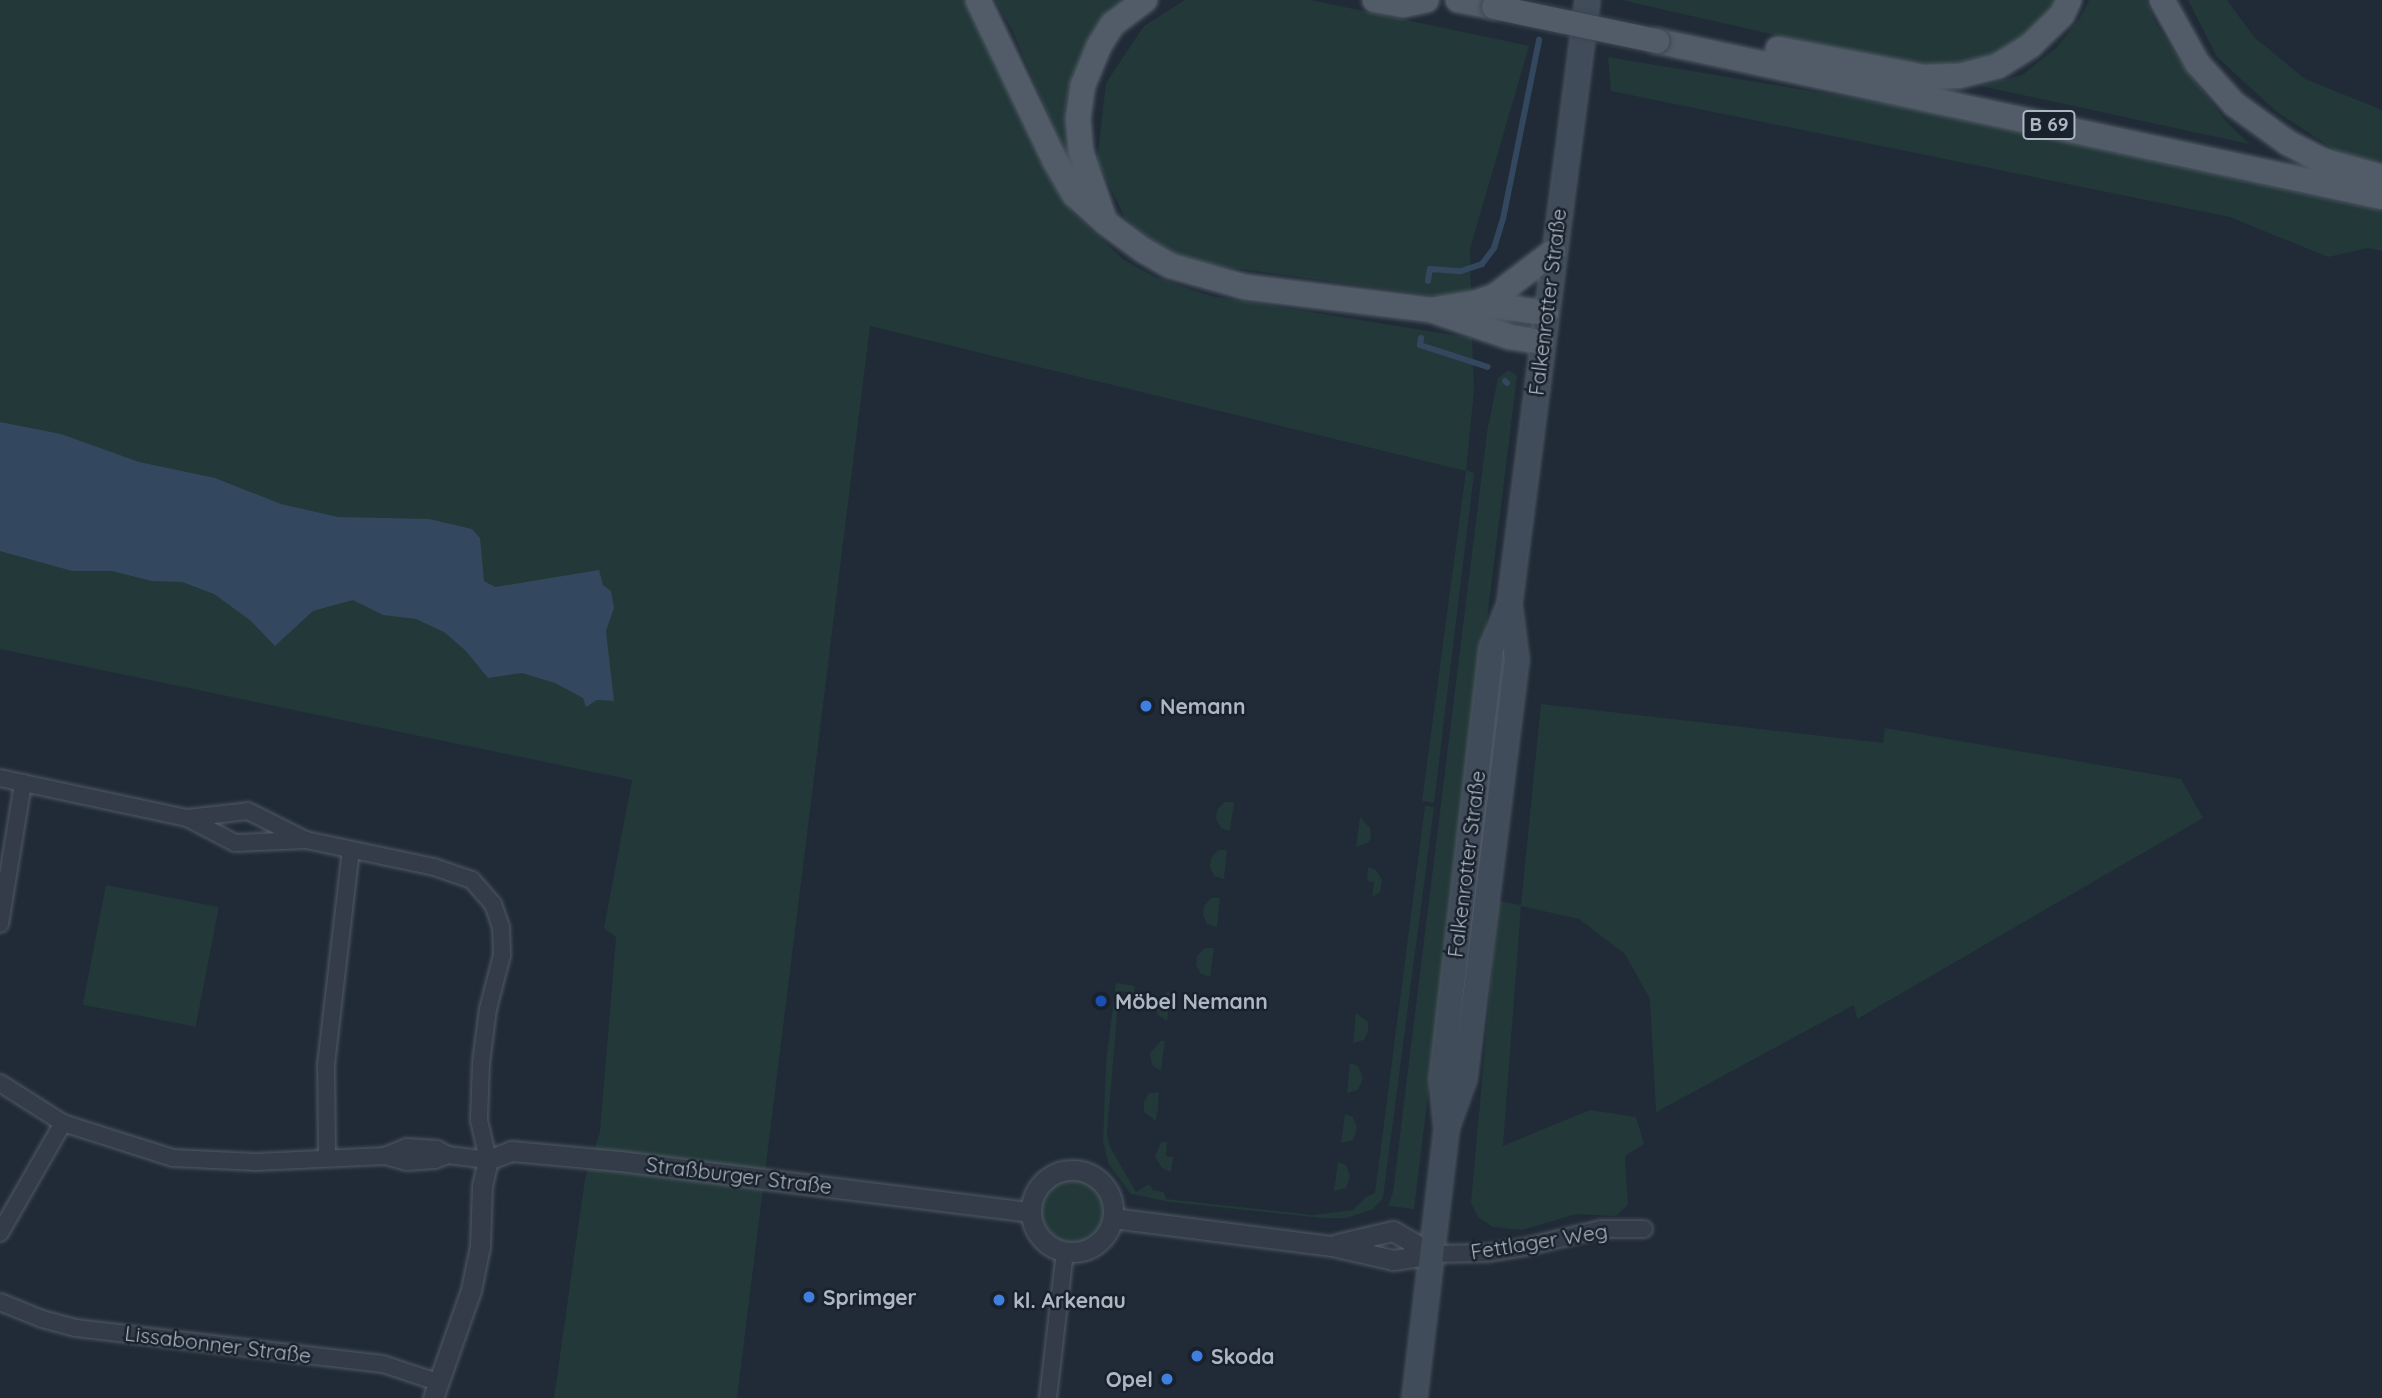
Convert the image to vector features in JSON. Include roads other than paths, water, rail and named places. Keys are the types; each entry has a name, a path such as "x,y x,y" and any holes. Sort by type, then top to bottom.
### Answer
{"main road":[{"path":"978,0 1055,161 1076,195 1105,223 1171,266 1245,287 1431,310 1510,337 1542,342"},
{"path":"1105,223 1081,152 1078,120 1083,85 1099,46 1113,24 1145,0"},
{"path":"1375,0 1402,5 1426,0"},
{"name":"B 69","path":"1458,0 2382,197"},
{"name":"Falkenrotter Straße","path":"1414,1398 1446,1128 1464,1078 1516,657 1509,603 1587,0"},
{"path":"1716,53 1748,44 1923,77 1959,76 1998,66 2031,45 2062,15 2069,0"},
{"path":"2162,0 2197,63 2234,104 2280,138 2310,154 2382,177"},
{"path":"1431,310 1475,303 1495,296 1553,252"},
{"path":"1475,303 1546,313"}],"street":[{"path":"0,778 187,818 235,843 306,840"},
{"path":"0,924 23,783"},
{"path":"187,818 248,811 306,840 435,867 472,880 493,904 501,927 502,955 488,1009 481,1063 479,1120 488,1160 482,1185 480,1247 471,1290 435,1390"},
{"path":"327,1157 326,1065 351,850"},
{"name":"Straßburger Straße","path":"0,1083 63,1123 173,1158 257,1162 385,1156 407,1162 435,1160 449,1155 488,1160 512,1151 620,1161 1031,1212"},
{"path":"0,1233 63,1123"},
{"path":"1075,1169 1100,1180 1109,1191 1113,1218 1110,1228 1096,1245 1076,1252 1065,1252 1041,1238 1033,1226 1031,1212 1034,1195 1043,1181 1058,1171 1075,1169"},
{"path":"1113,1218 1332,1246 1393,1260 1433,1254"},
{"name":"Fettlager Weg","path":"1433,1254 1487,1253 1525,1247 1601,1228 1644,1229"},
{"path":"1332,1246 1392,1231 1433,1254"},
{"path":"1048,1398 1065,1252"},
{"name":"Lissabonner Straße","path":"0,1302 42,1319 76,1328 383,1364 435,1390"}],"water":[{"path":"0,422 61,434 139,462 215,478 281,504 338,517 429,519 472,529 480,538 484,581 495,587 599,570 603,585 611,591 614,608 606,631 614,701 597,700 586,707 583,698 555,683 522,673 488,678 466,651 444,632 416,619 383,615 353,600 313,611 275,646 251,621 214,594 182,582 152,581 112,571 72,571 0,551"}],"waterway":[{"path":"1428,281 1430,269 1461,271 1482,264 1494,248 1503,219 1539,40"},
{"path":"1421,338 1420,345 1488,367"}],"place":[{"name":"Nemann","path":"1146,706"},
{"name":"Möbel Nemann","path":"1101,1001"},
{"name":"Sprimger","path":"809,1297"},
{"name":"kl. Arkenau","path":"999,1300"},
{"name":"Skoda","path":"1197,1356"},
{"name":"Opel","path":"1167,1379"}]}
